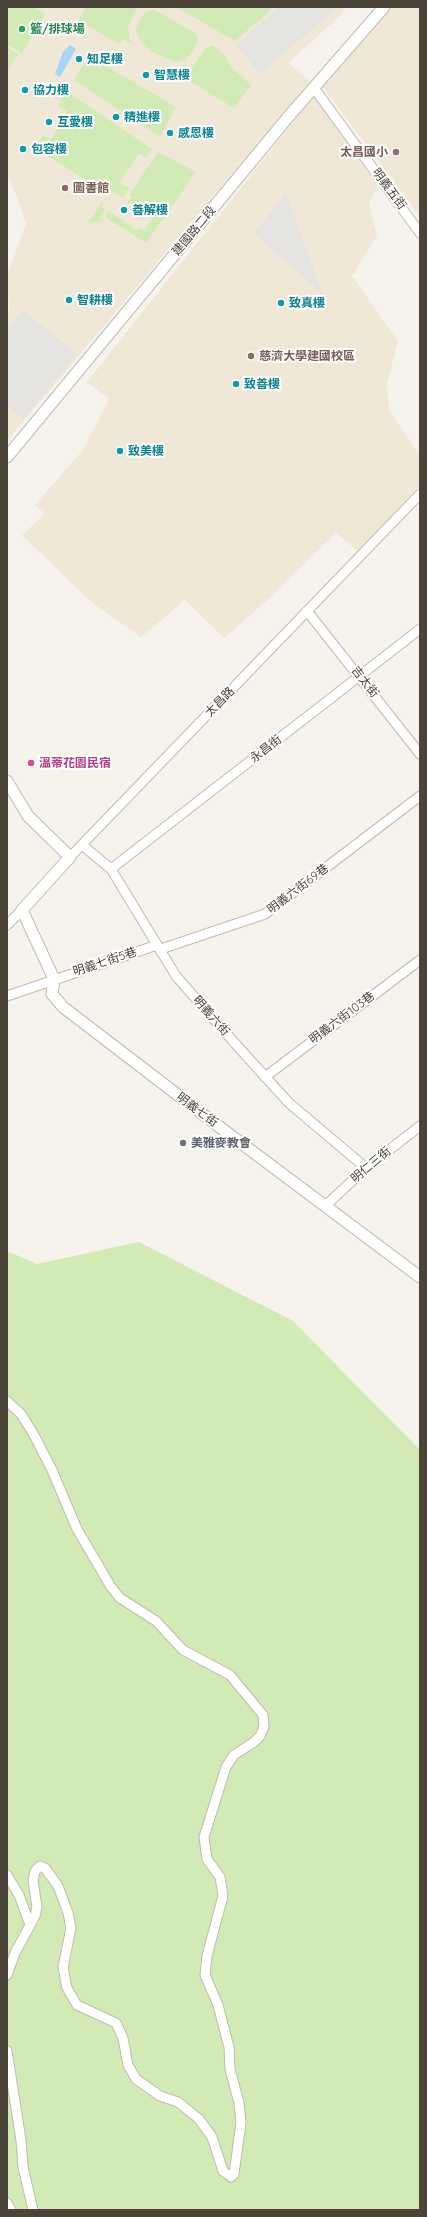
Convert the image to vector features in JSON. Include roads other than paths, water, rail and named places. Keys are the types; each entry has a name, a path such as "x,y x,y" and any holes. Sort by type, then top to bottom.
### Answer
{"street":[{"name":"建國路二段","path":"7,457 314,88 384,7"},
{"name":"明義五街","path":"314,88 420,233"},
{"name":"太昌路","path":"22,910 70,857 420,494"},
{"name":"吉太街","path":"308,611 360,675 420,754"},
{"name":"永昌街","path":"111,869 420,629"},
{"path":"7,781 28,816 70,857"},
{"name":"明義六街69巷","path":"158,948 164,948 265,914 420,796"},
{"name":"明義六街","path":"82,845 111,869 176,976 289,1103 366,1168"},
{"path":"7,925 22,910"},
{"name":"明義七街","path":"22,910 54,979 52,994 63,1007 420,1277"},
{"name":"明義七街5巷","path":"7,996 37,987 54,979 158,948"},
{"name":"明義六街103巷","path":"265,1077 420,960"},
{"name":"明仁三街","path":"325,1206 366,1168 420,1126"},
{"path":"7,1401 21,1414 34,1435 52,1470 77,1529 111,1587 120,1598 156,1621 183,1650 230,1675 263,1715 264,1727 260,1736 234,1756 226,1768 204,1837 207,1859 220,1877 223,1896 207,1956 205,1975 218,2005 229,2047 230,2069 239,2103 241,2123 234,2174 231,2177 223,2171 212,2137 199,2118 178,2102 160,2096 136,2079 128,2065 122,2038 116,2023 77,2005 70,1994 67,1988 63,1967 71,1928 68,1913 58,1886 45,1868 40,1866 35,1871 33,1880 38,1906 15,1954 7,1975"},
{"path":"7,1875 19,1896 30,1925"},
{"path":"7,2051 21,2140 23,2166 32,2210"},
{"path":"7,2203 11,2210"}],"water":[{"path":"70,45 76,49 60,77 55,74 63,52"}],"place":[{"name":"籃/排球場","path":"22,29"},
{"name":"知足樓","path":"79,59"},
{"name":"智慧樓","path":"146,75"},
{"name":"協力樓","path":"25,90"},
{"name":"精進樓","path":"116,117"},
{"name":"互愛樓","path":"49,122"},
{"name":"感恩樓","path":"170,133"},
{"name":"包容樓","path":"23,149"},
{"name":"太昌國小","path":"396,152"},
{"name":"圖書館","path":"65,188"},
{"name":"善解樓","path":"124,210"},
{"name":"智耕樓","path":"69,300"},
{"name":"致真樓","path":"281,303"},
{"name":"慈濟大學建國校區","path":"251,356"},
{"name":"致善樓","path":"236,384"},
{"name":"致美樓","path":"120,451"},
{"name":"溫蒂花園民宿","path":"31,763"},
{"name":"美雅麥教會","path":"183,1143"}]}
